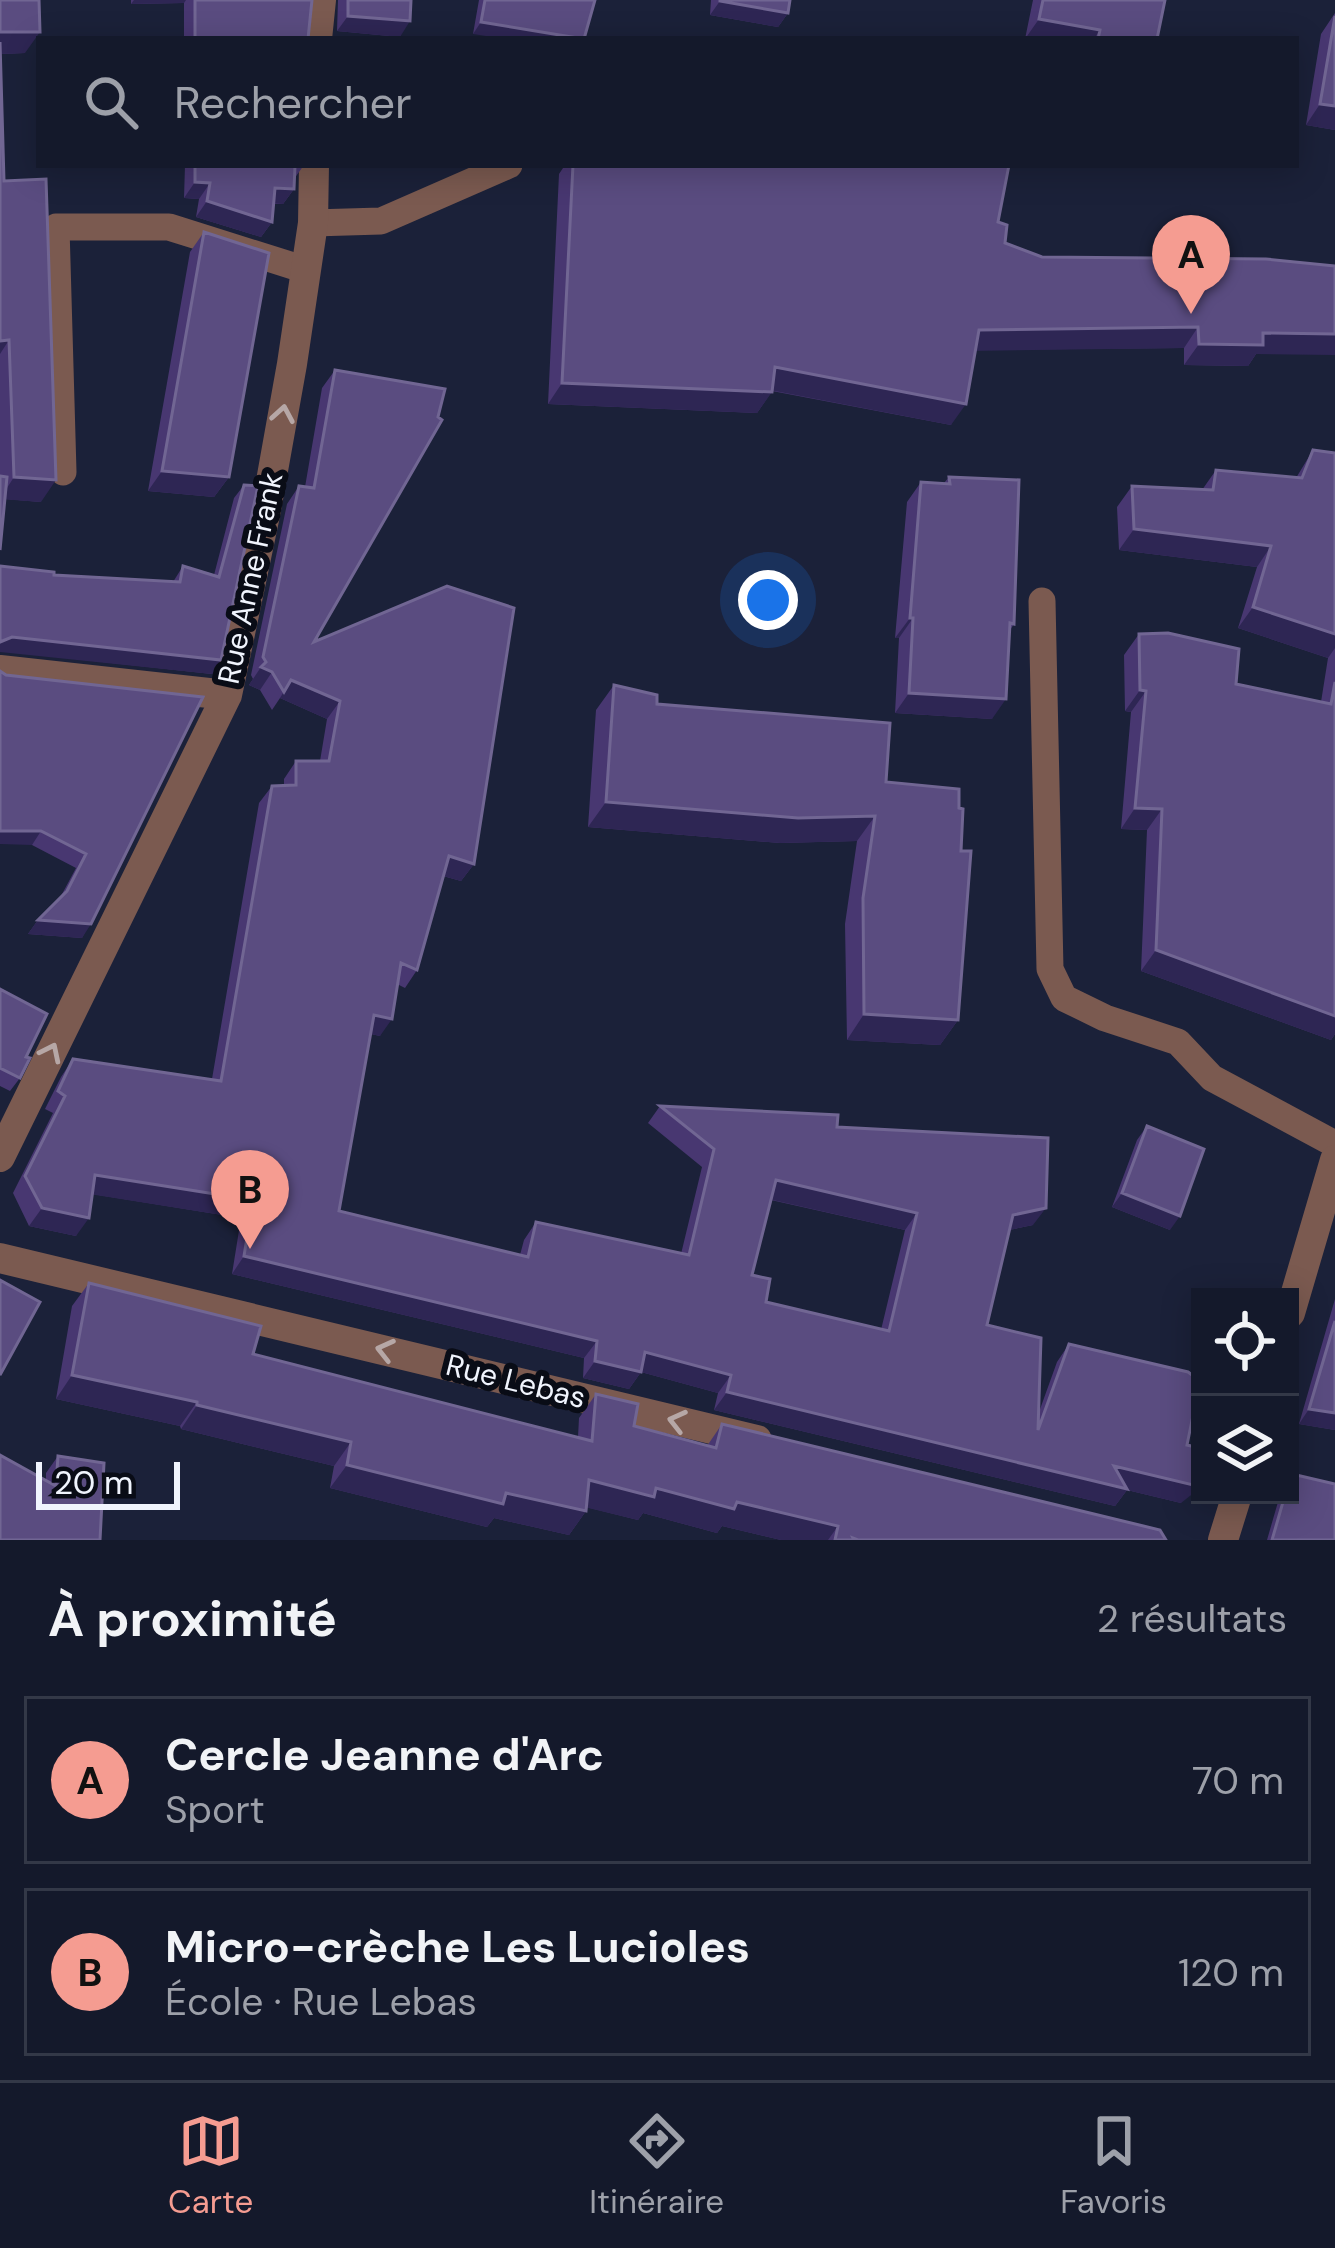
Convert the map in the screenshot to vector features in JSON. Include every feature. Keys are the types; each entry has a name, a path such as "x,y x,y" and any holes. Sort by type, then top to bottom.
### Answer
{"street":[{"path":"316,36 321,0"},
{"name":"Rue Anne Frank","path":"0,1157 227,694 266,515 313,223 314,168"},
{"path":"0,670 227,694"},
{"path":"1297,1288 1335,1160"},
{"name":"Rue Lebas","path":"0,1258 782,1446"},
{"path":"1223,1540 1234,1504"}],"lane":[{"path":"313,223 381,221 502,168"},
{"path":"63,472 56,227 169,227 306,271"},
{"path":"1042,601 1050,970 1064,998 1105,1018 1178,1042 1212,1078 1335,1144"}],"building":[{"path":"0,0 39,0 40,32 0,32"},
{"path":"195,0 312,0 308,36 195,36"},
{"path":"348,0 411,0 410,21 348,16"},
{"path":"485,0 595,0 585,36 481,22"},
{"path":"720,0 790,0 788,13"},
{"path":"1043,0 1165,0 1158,36 1099,36 1100,30 1039,19"},
{"path":"1335,16 1335,106 1320,104"},
{"path":"0,42 4,181 46,179 56,480 14,477 9,340 0,341"},
{"path":"195,168 295,168 294,189 275,188 272,222 207,201 210,183 195,182"},
{"path":"573,168 1008,168 998,222 1007,225 1005,243 1042,257 1266,259 1335,266 1335,334 1263,333 1263,345 1199,344 1198,327 979,330 966,404 775,367 772,392 562,383"},
{"path":"204,232 269,253 229,477 162,471"},
{"path":"335,370 445,389 438,417 442,420 314,642 447,586 514,608 474,864 449,856 417,970 401,963 392,1019 374,1015 339,1211 528,1257 536,1222 689,1255 714,1149 660,1106 838,1115 837,1127 1048,1138 1046,1208 1013,1215 987,1325 1041,1338 1038,1430 1069,1344 1191,1374 1187,1445 1191,1446 1191,1485 1114,1466 1127,1489 727,1392 731,1375 645,1352 641,1372 595,1361 597,1341 244,1256 253,1200 95,1175 89,1218 42,1208 25,1176 65,1096 58,1091 73,1059 221,1081 272,786 296,785 296,761 329,761 340,701 291,680 284,692 272,672 261,667 266,662 263,657 299,486 314,488","holes":["776,1180 917,1213 889,1331 766,1302 770,1279 752,1275"]},
{"path":"1313,450 1335,453 1335,634 1253,607 1271,546 1134,529 1132,486 1213,490 1216,470 1302,478"},
{"path":"0,476 7,477 0,550"},
{"path":"949,477 1019,480 1006,699 909,693 921,482 950,484"},
{"path":"244,485 258,486 221,660 12,637 0,642 0,566 54,575 180,582 183,566 219,577"},
{"path":"1168,633 1239,649 1236,684 1331,704 1335,682 1335,1016 1156,950 1162,809 1135,808 1146,691 1140,690 1139,634"},
{"path":"0,671 203,697 91,924 38,920 67,891 86,854 41,831 0,831"},
{"path":"614,685 657,695 657,704 890,723 886,782 959,789 961,851 971,851 958,1020 864,1014 863,898 875,816 798,818 606,802"},
{"path":"0,989 47,1014 20,1078 0,1068"},
{"path":"1147,1126 1204,1149 1180,1216 1122,1193"},
{"path":"0,1280 40,1302 0,1375"},
{"path":"89,1283 261,1326 253,1354 592,1441 596,1394 638,1404 634,1426 716,1448 722,1424 1160,1530 1166,1540 835,1540 838,1526 737,1502 734,1509 656,1488 654,1497 589,1480 586,1511 506,1493 503,1504 347,1465 351,1442 72,1375"},
{"path":"1335,1321 1335,1413 1309,1409"},
{"path":"0,1455 56,1486 58,1456 104,1463 100,1540 0,1540"},
{"path":"1299,1476 1335,1484 1335,1540 1272,1540 1282,1504 1299,1504"}],"place":[{"name":"Cercle Jeanne d'Arc","path":"1191,314"},
{"name":"Micro-crèche Les Lucioles","path":"250,1249"}]}
